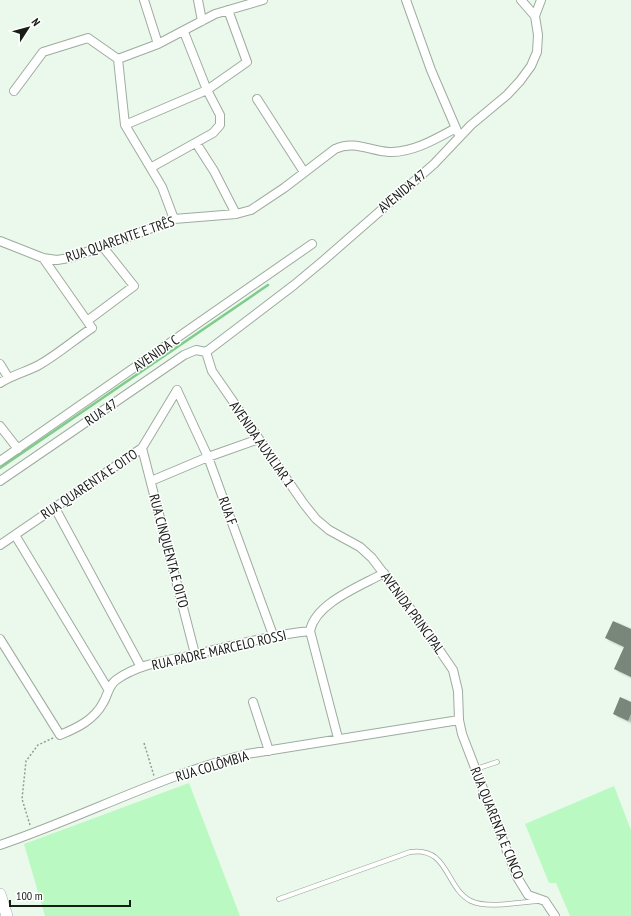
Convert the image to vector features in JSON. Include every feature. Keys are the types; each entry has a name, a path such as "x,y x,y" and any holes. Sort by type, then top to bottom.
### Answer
{"street":[{"path":"144,0 158,44"},
{"path":"198,0 202,21"},
{"path":"118,59 158,44 184,32 202,21 228,10 262,0"},
{"path":"406,0 431,70 458,132"},
{"path":"521,0 535,16 541,0"},
{"path":"125,125 207,90 246,62 228,10"},
{"name":"AVENIDA 47","path":"206,352 306,275 434,164 458,132 507,95 531,66 537,52 538,36 535,16"},
{"path":"152,167 213,133 220,125 220,115 207,90 184,32"},
{"path":"14,90 43,52 88,38 118,59"},
{"path":"118,59 125,125 152,167 162,187 174,219"},
{"path":"257,99 304,172"},
{"name":"RUA QUARENTE E TRÊS","path":"0,241 43,258 57,260 69,258 103,247 174,219 236,214 251,210 267,201 335,149 344,145 352,144 389,152 399,151 458,132"},
{"path":"196,143 219,180 236,214"},
{"name":"AVENIDA C","path":"0,461 18,450 312,244"},
{"path":"0,383 8,377 27,372 42,363 134,286 103,247"},
{"path":"43,258 89,324"},
{"name":"RUA 47","path":"0,481 184,355 196,350 206,352"},
{"name":"AVENIDA AUXILIAR 1","path":"206,352 212,371 304,504 316,519 329,530"},
{"path":"0,364 8,377"},
{"name":"RUA QUARENTA E OITO","path":"0,545 142,448 177,390"},
{"name":"RUA F","path":"177,390 208,457 272,635"},
{"path":"0,426 18,450"},
{"path":"151,481 208,457 259,439"},
{"name":"RUA CINQUENTA E OITO","path":"142,448 195,654"},
{"path":"55,508 142,667"},
{"name":"AVENIDA PRINCIPAL","path":"329,530 360,547 372,558 453,670 458,691 459,720 462,734"},
{"path":"15,535 108,689"},
{"path":"338,738 310,631 312,623 323,608 384,574"},
{"name":"RUA PADRE MARCELO ROSSI","path":"60,735 76,729 97,713 104,702 108,689 115,681 142,667 272,635 310,631"},
{"path":"0,639 60,735"},
{"path":"253,702 269,751"},
{"name":"RUA COLÔMBIA","path":"0,844 33,834 156,783 225,759 338,738 459,720"},
{"name":"RUA QUARENTA E CINCO","path":"462,734 517,877 528,895 545,901"},
{"path":"0,894 4,911"},
{"path":"545,901 555,916"}],"lane":[{"path":"476,769 497,762"},
{"path":"279,899 410,852 425,851 436,857 459,890 470,900 484,905 545,901"}],"path":[{"path":"33,834 22,799 26,761 38,745 60,735"},
{"path":"144,743 156,783"}],"green space":[{"path":"189,783 240,916 45,916 24,844"},
{"path":"614,786 631,830 631,916 570,916 556,883 549,883 525,824"}],"building":[{"path":"613,621 631,629 631,677 614,669 624,647 605,638"},
{"path":"620,697 631,702 631,714 628,721 613,714"}],"waterway":[{"path":"0,468 268,285"}]}
